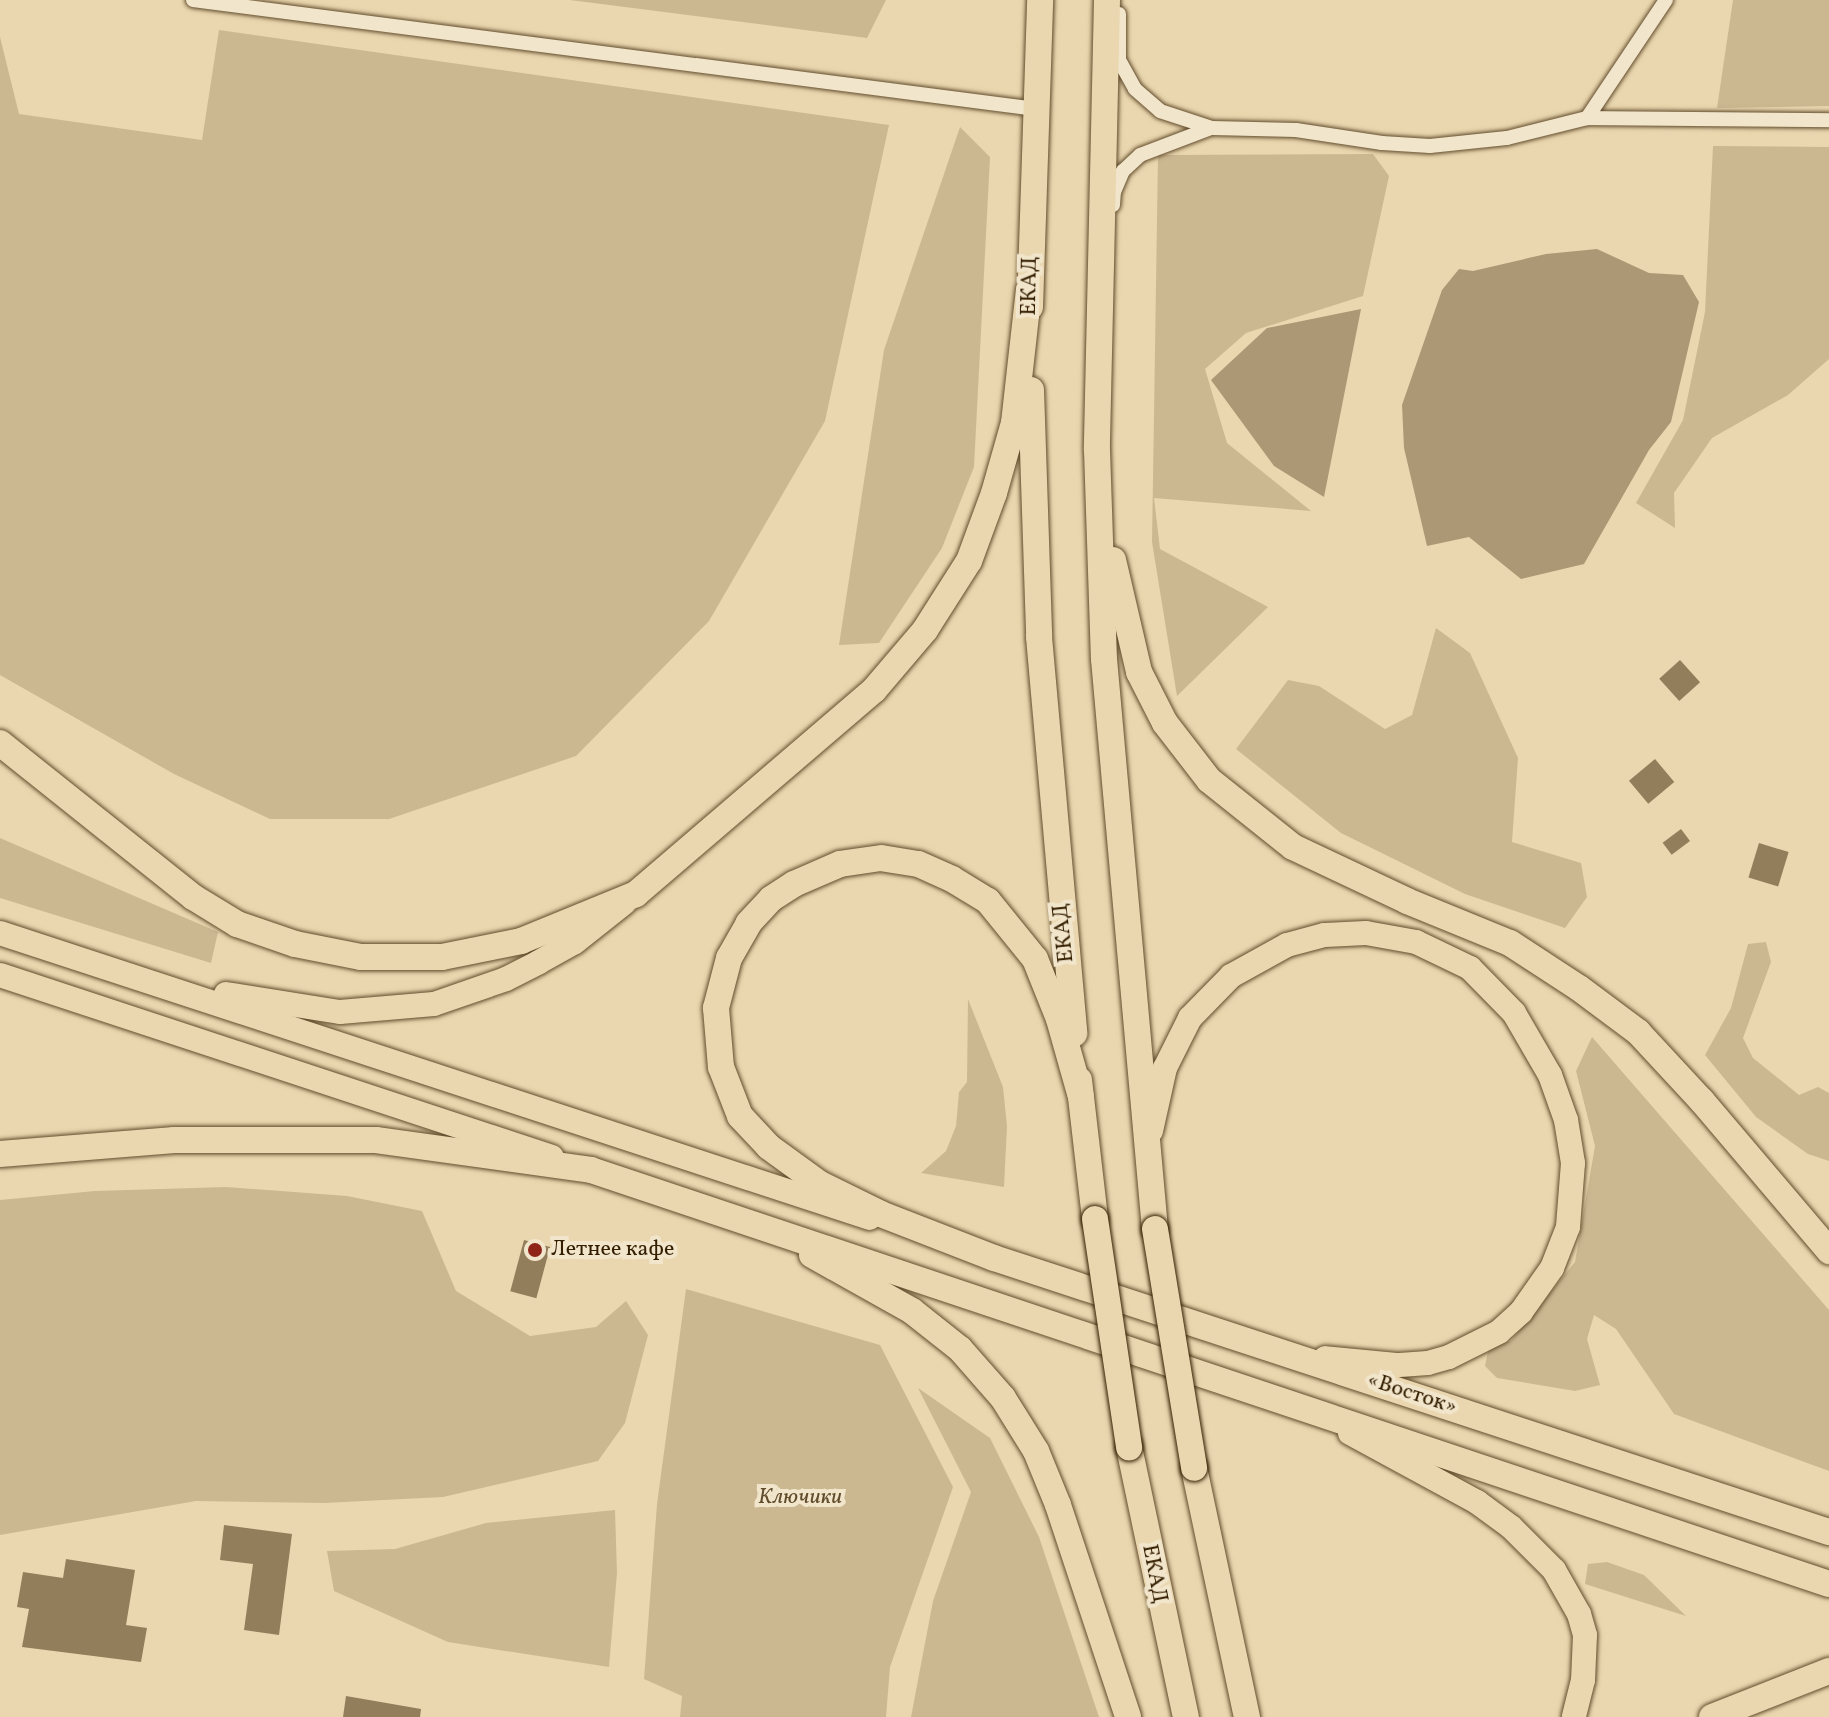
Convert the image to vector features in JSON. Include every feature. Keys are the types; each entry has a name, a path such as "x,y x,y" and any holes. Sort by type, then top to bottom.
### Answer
{"highway":[{"path":"1036,109 1040,0"},
{"path":"1107,0 1097,450 1104,659 1149,1190 1194,1468 1247,1717"},
{"name":"ЕКАД","path":"1036,109 1029,290 1039,637 1081,1097 1095,1219 1129,1447 1186,1717"},
{"path":"0,743 193,897 237,924 295,944 361,957 442,957 521,941 636,894 874,690 925,630 969,561 994,493 1014,423 1029,290"},
{"path":"1097,450 1114,572 1139,672 1165,723 1186,755 1209,780 1293,847 1407,901 1510,943 1638,1032 1702,1101 1829,1251"},
{"name":"«Восток»","path":"1081,1097 1059,1019 1035,959 988,901 952,879 918,864 881,858 840,864 794,884 771,899 749,923 729,958 716,1008 721,1067 740,1116 769,1147 820,1184 881,1214 994,1258 1829,1532"},
{"path":"0,1154 174,1140 376,1140 591,1170 1013,1309 1247,1392 1829,1584"},
{"path":"756,1225 912,1311 960,1349 1003,1398 1036,1451 1058,1505 1128,1717"},
{"path":"1712,1717 1829,1671"}],"main road":[{"path":"152,982 340,1012 434,1004 506,979 539,962 575,942 636,894"},
{"path":"0,933 994,1258"},
{"path":"1149,1190 1148,1151 1153,1112 1165,1068 1178,1038 1218,986 1287,945 1325,935 1366,933 1416,942 1470,968 1493,988 1530,1036 1566,1120 1574,1184 1562,1246 1546,1279 1521,1312 1499,1332 1467,1349 1428,1363 1370,1365 1341,1361 1237,1336"},
{"path":"0,975 591,1170"},
{"path":"1247,1392 1346,1431 1420,1468 1477,1502 1534,1549 1568,1591 1585,1635 1583,1680 1574,1717"},
{"path":"1236,1667 1257,1717"}],"street":[{"path":"193,0 1036,109"},
{"path":"1119,0 1119,60 1135,89 1160,111 1212,128 1296,130 1382,143 1430,146 1507,138 1587,118 1829,120"},
{"path":"1587,118 1666,0"},
{"path":"1100,342 1110,269 1114,192 1123,171 1140,155 1212,128"}],"green space":[{"path":"570,0 886,0 867,38"},
{"path":"1733,0 1829,0 1829,106 1717,108"},
{"path":"219,30 889,125 825,421 709,621 576,756 389,819 270,819 174,774 0,675 0,37 19,114 202,140"},
{"path":"960,127 990,157 974,467 942,548 879,643 839,645 884,350"},
{"path":"1713,146 1829,147 1829,359 1788,395 1712,438 1674,493 1675,528 1636,503 1683,420 1705,312"},
{"path":"1373,154 1389,176 1363,296 1246,333 1205,369 1227,443 1311,511 1154,498 1160,549 1268,607 1177,696 1152,542 1158,155"},
{"path":"1436,628 1470,653 1518,758 1512,842 1581,863 1587,897 1565,928 1465,894 1341,833 1236,749 1288,680 1319,686 1385,729 1412,715"},
{"path":"0,838 218,932 211,963 0,898"},
{"path":"1766,942 1771,962 1743,1038 1753,1058 1799,1095 1818,1087 1829,1093 1829,1161 1808,1154 1756,1117 1705,1055 1731,1008 1748,944"},
{"path":"968,999 1003,1087 1007,1126 1004,1187 921,1173 946,1151 956,1126 959,1092 967,1082"},
{"path":"1592,1037 1829,1310 1829,1471 1674,1414 1616,1329 1594,1315 1587,1339 1600,1385 1575,1391 1497,1378 1485,1366 1489,1346 1511,1341 1575,1262 1595,1146 1576,1071"},
{"path":"226,1187 347,1196 422,1211 456,1291 530,1336 596,1327 626,1301 648,1335 625,1423 598,1461 443,1497 324,1503 196,1501 0,1535 0,1200 95,1191"},
{"name":"Ключики","path":"686,1289 880,1345 953,1487 890,1667 886,1717 680,1717 682,1696 644,1679 657,1504"},
{"path":"918,1388 990,1438 1039,1537 1099,1717 911,1717 933,1601 971,1492"},
{"path":"615,1510 617,1573 609,1667 448,1642 334,1591 327,1551 395,1549 486,1523"},
{"path":"1607,1562 1644,1575 1686,1616 1585,1584 1588,1564"}],"shaded area":[{"path":"1597,249 1649,273 1683,275 1699,302 1671,422 1649,450 1584,564 1521,579 1469,537 1427,546 1404,448 1402,405 1442,290 1459,269 1473,271 1546,254"},
{"path":"1361,309 1324,497 1274,466 1211,380 1267,328"}],"building":[{"path":"1680,660 1700,682 1679,701 1659,679"},
{"path":"1655,759 1674,782 1648,804 1629,781"},
{"path":"1681,829 1690,841 1672,855 1663,843"},
{"path":"1759,843 1789,852 1778,886 1748,877"},
{"path":"524,1240 550,1247 536,1298 510,1291"},
{"path":"224,1525 292,1534 279,1635 244,1630 253,1564 220,1560"},
{"path":"66,1559 135,1570 126,1625 147,1628 141,1662 22,1647 29,1609 17,1607 23,1572 63,1578"},
{"path":"346,1696 421,1709 420,1717 343,1717"}],"place":[{"name":"Летнее кафе","path":"535,1250"}]}
